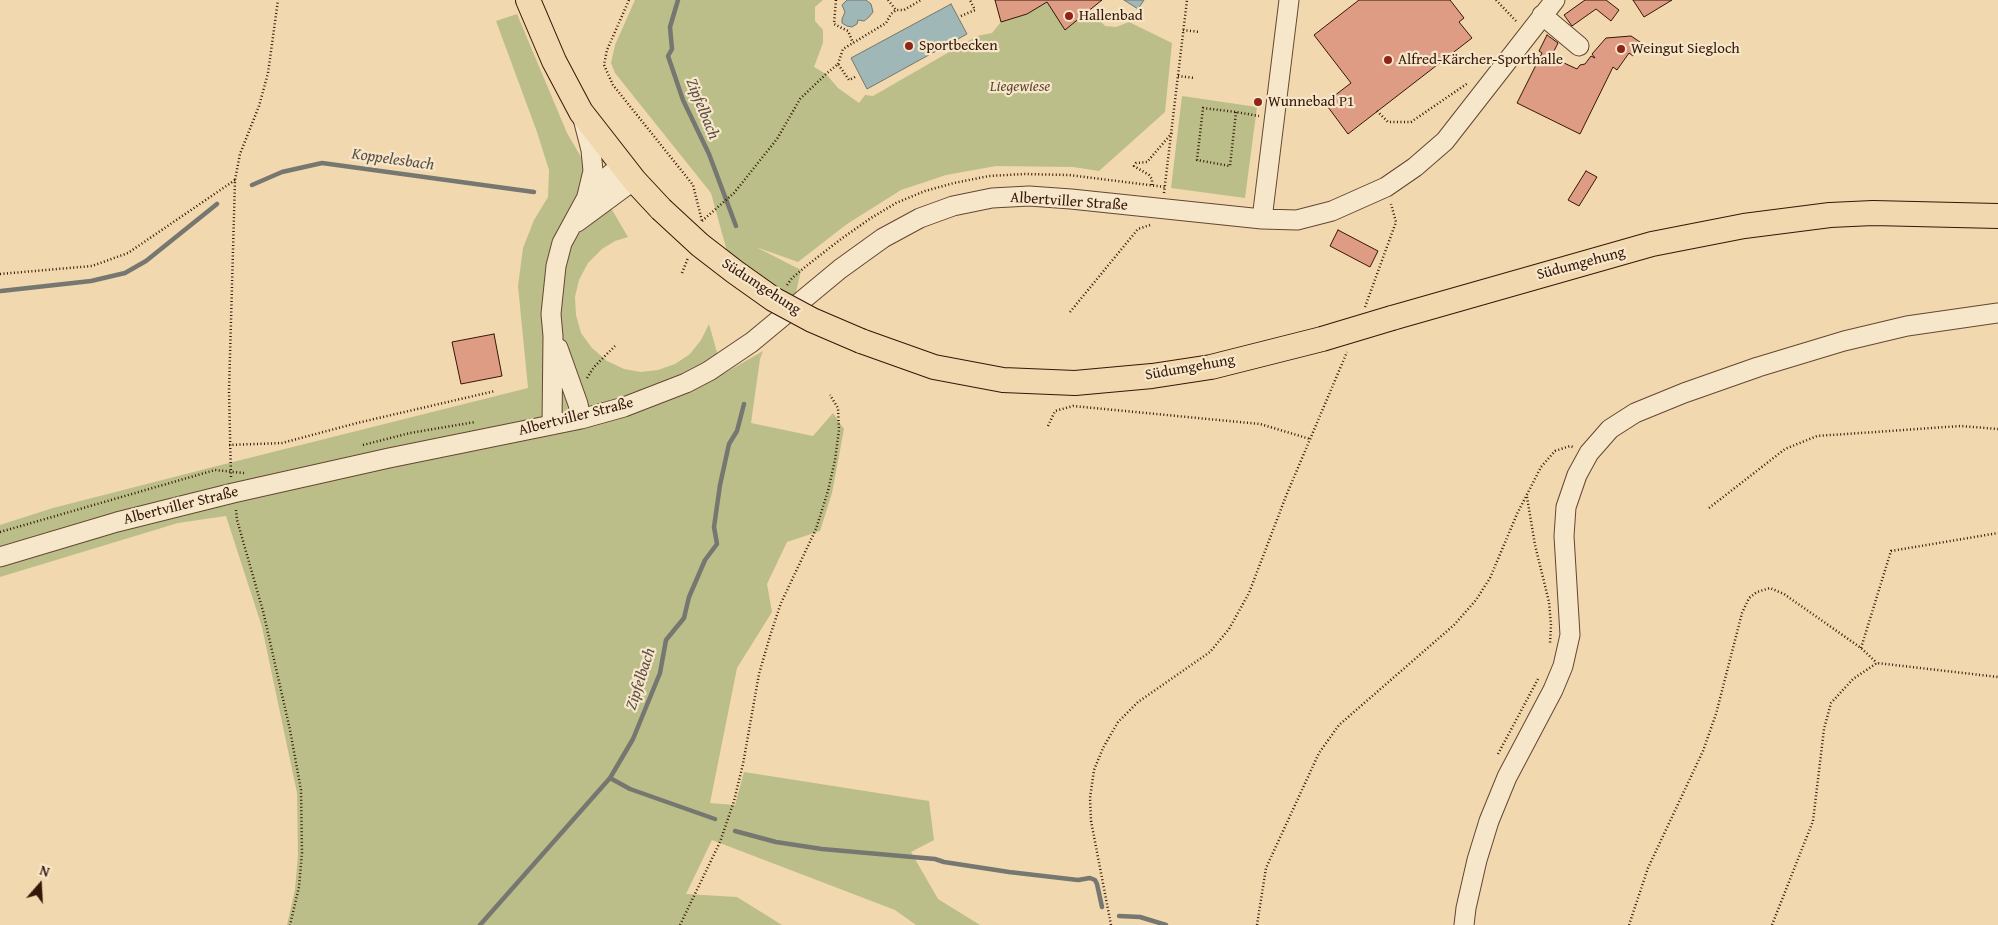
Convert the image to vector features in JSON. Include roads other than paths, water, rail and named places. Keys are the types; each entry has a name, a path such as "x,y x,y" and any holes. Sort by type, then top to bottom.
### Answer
{"main road":[{"name":"Südumgehung","path":"528,0 554,61 581,112 628,173 662,210 700,245 773,299 812,320 861,341 934,367 1003,380 1076,383 1152,376 1211,367 1322,339 1652,244 1744,226 1830,215 1873,213 1998,216"}],"street":[{"path":"1262,219 1289,0"},
{"name":"Albertviller Straße","path":"0,557 117,522 233,493 389,458 581,419 624,407 686,383 709,371 752,342 840,269 883,238 920,218 953,206 992,198 1029,196 1262,219 1297,220 1332,211 1386,187 1415,167 1445,141 1555,0"},
{"path":"1542,15 1578,46"},
{"path":"581,112 593,171 587,197"},
{"path":"552,425 553,336 551,314 553,281 562,244 587,197 601,182 628,173"},
{"path":"570,228 628,173"},
{"path":"1464,925 1477,860 1489,820 1507,777 1554,690 1563,666 1570,635 1564,536 1566,507 1577,475 1589,453 1610,429 1635,413 1684,393 1758,367 1844,341 1907,326 1998,313"},
{"path":"553,336 578,404 581,419"}],"water":[{"path":"847,0 866,0 871,4 873,12 864,21 858,20 857,24 852,27 847,26 842,23 845,12 842,5"},
{"path":"1124,0 1144,0 1138,9"},
{"name":"Sportbecken","path":"951,4 967,34 867,89 851,58"}],"waterway":[{"name":"Zipfelbach","path":"678,0 670,27 672,49 668,56 683,100 709,154 736,226"},
{"name":"Koppelesbach","path":"252,185 282,172 322,163 534,192"},
{"name":"Koppelesbach","path":"1,291 91,281 125,273 146,261 217,204"},
{"name":"Zipfelbach","path":"480,925 610,778 633,739 660,673 666,640 684,618 689,597 705,560 717,544 714,527 720,485 729,444 737,431 744,404"},
{"path":"610,778 630,789 715,819"},
{"path":"735,831 776,842 822,849 935,859 1009,872 1078,880 1090,878 1095,880 1097,884 1102,907"},
{"path":"1119,916 1140,917 1166,925"}],"place":[{"name":"Hallenbad","path":"1069,16"},
{"name":"Sportbecken","path":"909,46"},
{"name":"Weingut Siegloch","path":"1621,49"},
{"name":"Alfred-Kärcher-Sporthalle","path":"1388,60"},
{"name":"Wunnebad P1","path":"1258,102"}],"park label":[{"name":"Liegewiese","path":"1020,87"}]}
